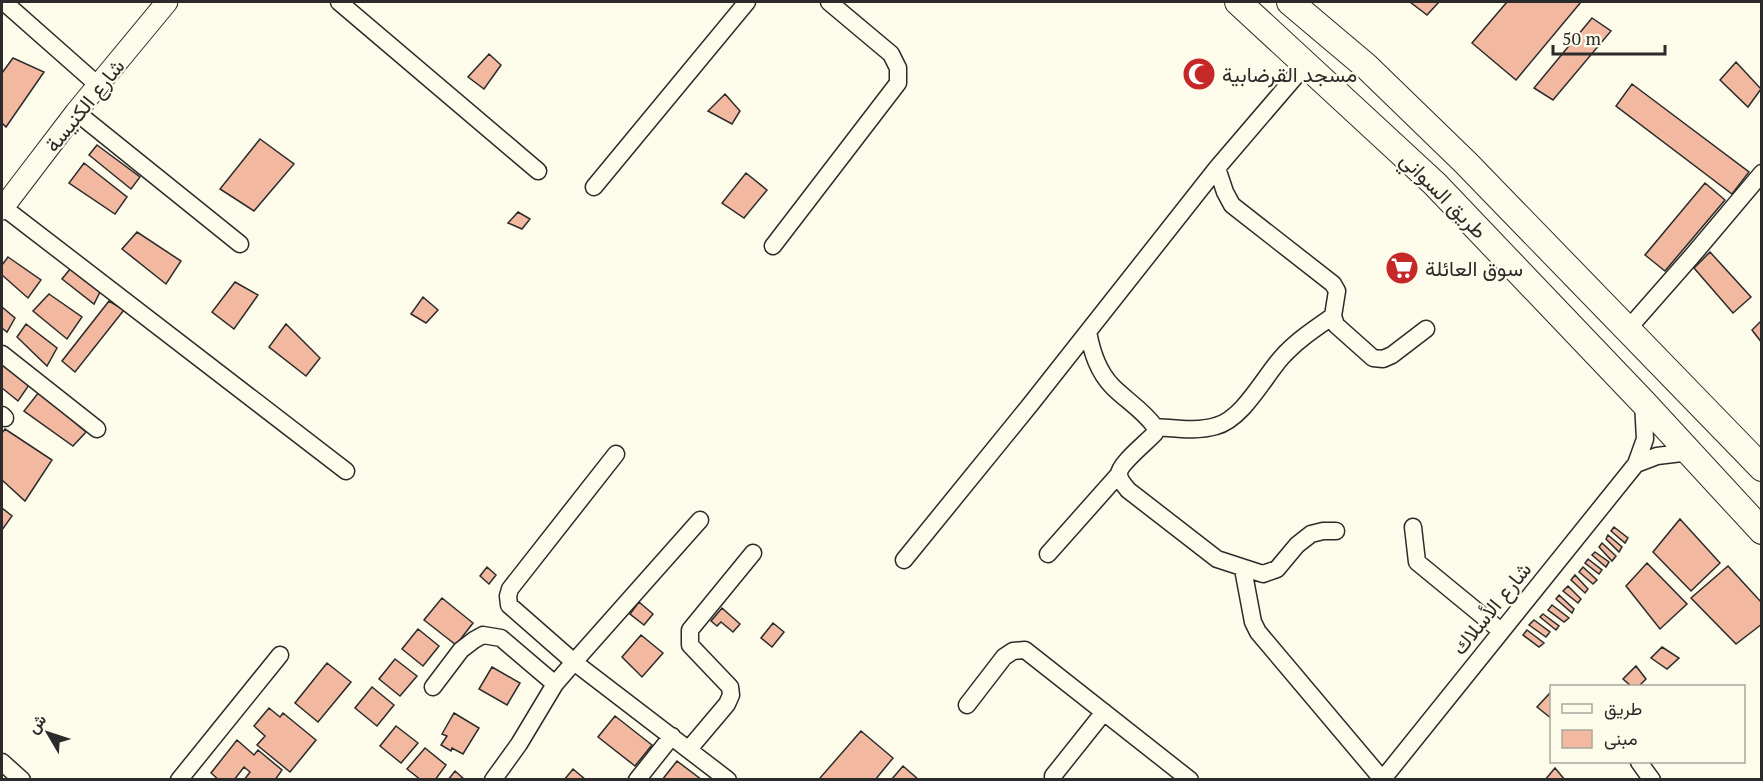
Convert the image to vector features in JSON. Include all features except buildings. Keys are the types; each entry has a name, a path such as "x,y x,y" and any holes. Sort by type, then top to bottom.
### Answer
{"highway":[{"name":"طريق السواني","path":"1238,2 1435,184 1690,452 1761,531"},
{"name":"طريق السواني","path":"1290,2 1367,67 1466,163 1761,468"}],"main road":[{"name":"شارع الكنيسة","path":"2,208 76,112 166,2"}],"street":[{"path":"3,2 99,86"},
{"path":"339,2 538,171"},
{"path":"594,187 747,2"},
{"path":"773,246 898,83 898,68 891,54 829,2"},
{"path":"904,560 1217,168 1306,64"},
{"path":"76,112 240,244"},
{"path":"1217,168 1232,205 1333,284 1337,295 1333,316 1336,325 1373,358 1383,359 1392,355 1426,330"},
{"path":"1627,330 1761,173"},
{"path":"2,208 346,471"},
{"path":"1088,332 1092,355 1104,375 1112,386 1155,427 1196,429 1216,426 1239,411 1283,355 1305,335 1333,316"},
{"path":"2,354 97,429"},
{"name":"شارع الأسلاك","path":"1388,777 1636,464 1645,439 1643,402"},
{"path":"1048,554 1119,474 1122,466 1155,434 1155,427"},
{"path":"1636,464 1657,456 1690,452"},
{"path":"616,454 510,589 509,605 574,662 728,780"},
{"path":"1119,474 1121,482 1128,490 1217,559 1243,569 1263,574 1277,569 1297,545 1311,534 1336,531"},
{"path":"493,780 519,744 555,684 700,520"},
{"path":"1413,527 1417,562 1501,632"},
{"path":"689,749 727,704 731,696 730,687 690,645 690,630 753,553"},
{"path":"1243,569 1253,622 1258,632 1388,777"},
{"path":"433,687 461,650 483,635 501,638 555,684"},
{"path":"967,705 1004,657 1013,651 1024,650 1190,780"},
{"path":"179,780 280,656"},
{"path":"1053,776 1104,712"},
{"path":"638,780 672,736"},
{"path":"2,762 22,780"},
{"path":"1640,763 1652,780"}],"place":[{"name":"مسجد القرضابية","path":"1199,74"},
{"name":"سوق العائلة","path":"1402,268"}]}
